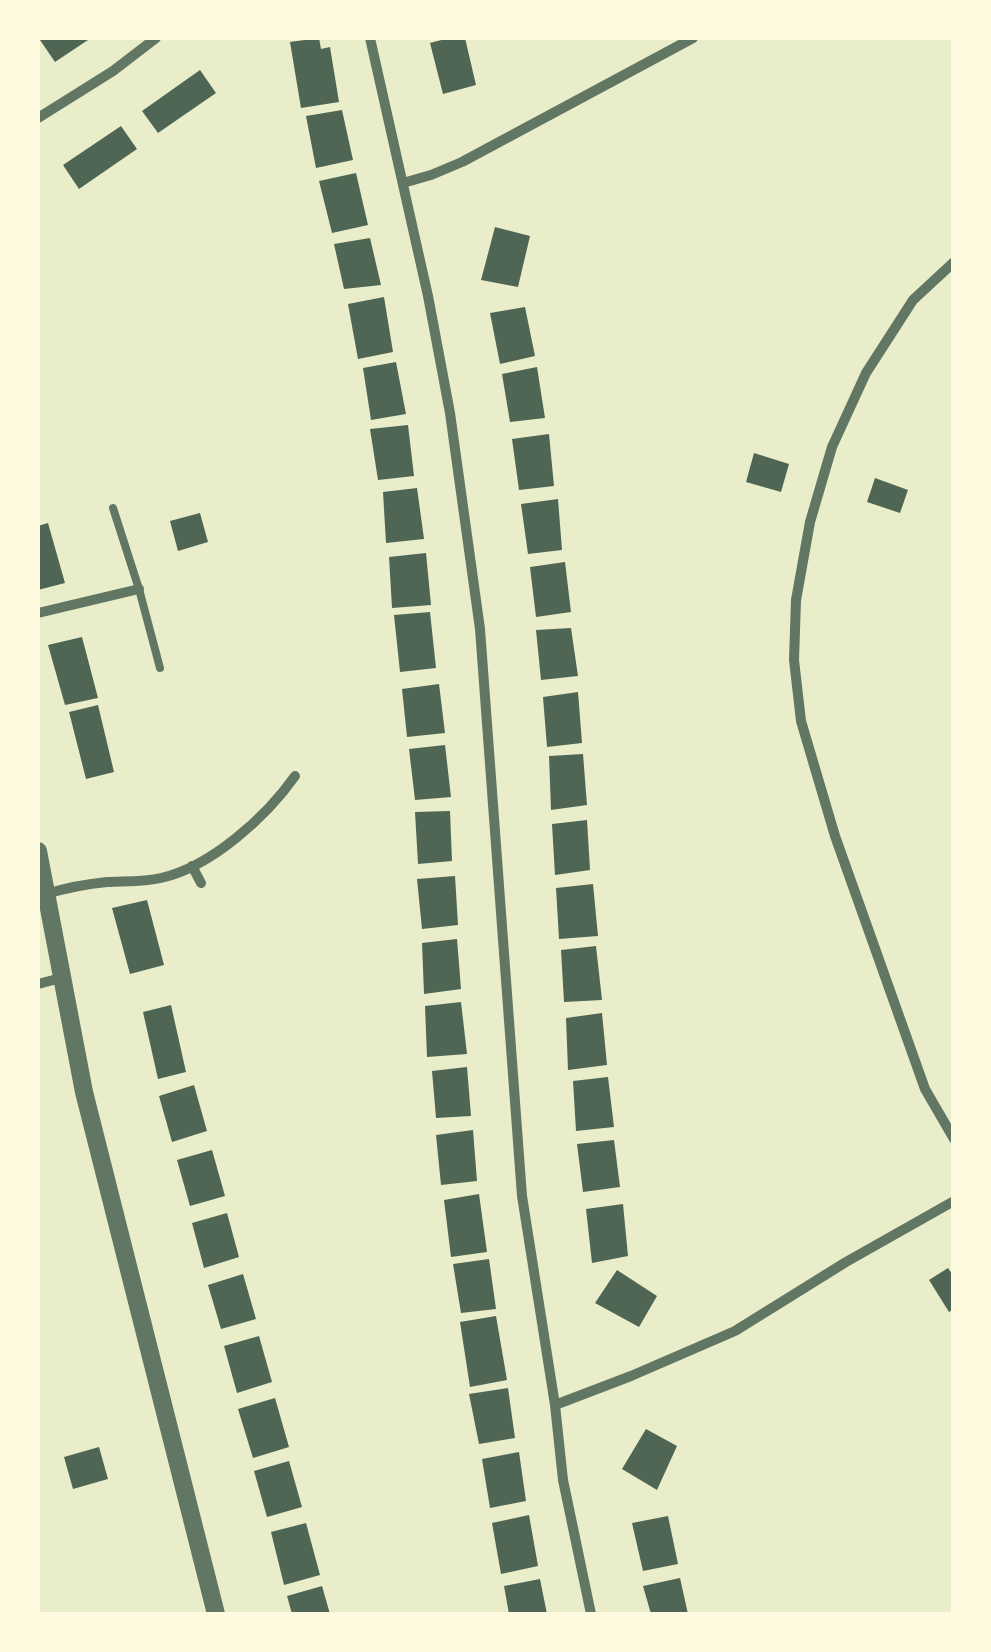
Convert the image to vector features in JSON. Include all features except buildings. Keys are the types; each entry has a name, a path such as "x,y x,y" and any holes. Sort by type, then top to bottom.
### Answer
{"street":[{"path":"38,118 156,38"},
{"path":"370,38 450,412 480,629 522,1196 556,1404 562,1480 591,1614"},
{"path":"403,183 462,162 693,38"},
{"path":"954,262 913,300 866,373 832,447 810,522 796,600 794,660 801,721 835,836 925,1089 954,1139"},
{"path":"38,613 139,588"},
{"path":"46,894 85,884 160,878 192,866 267,811 296,776"},
{"path":"38,851 84,1092 216,1614"},
{"path":"192,866 202,883"},
{"path":"38,984 60,978"},
{"path":"556,1404 735,1331 954,1200"}],"lane":[{"path":"114,508 160,668"}]}
